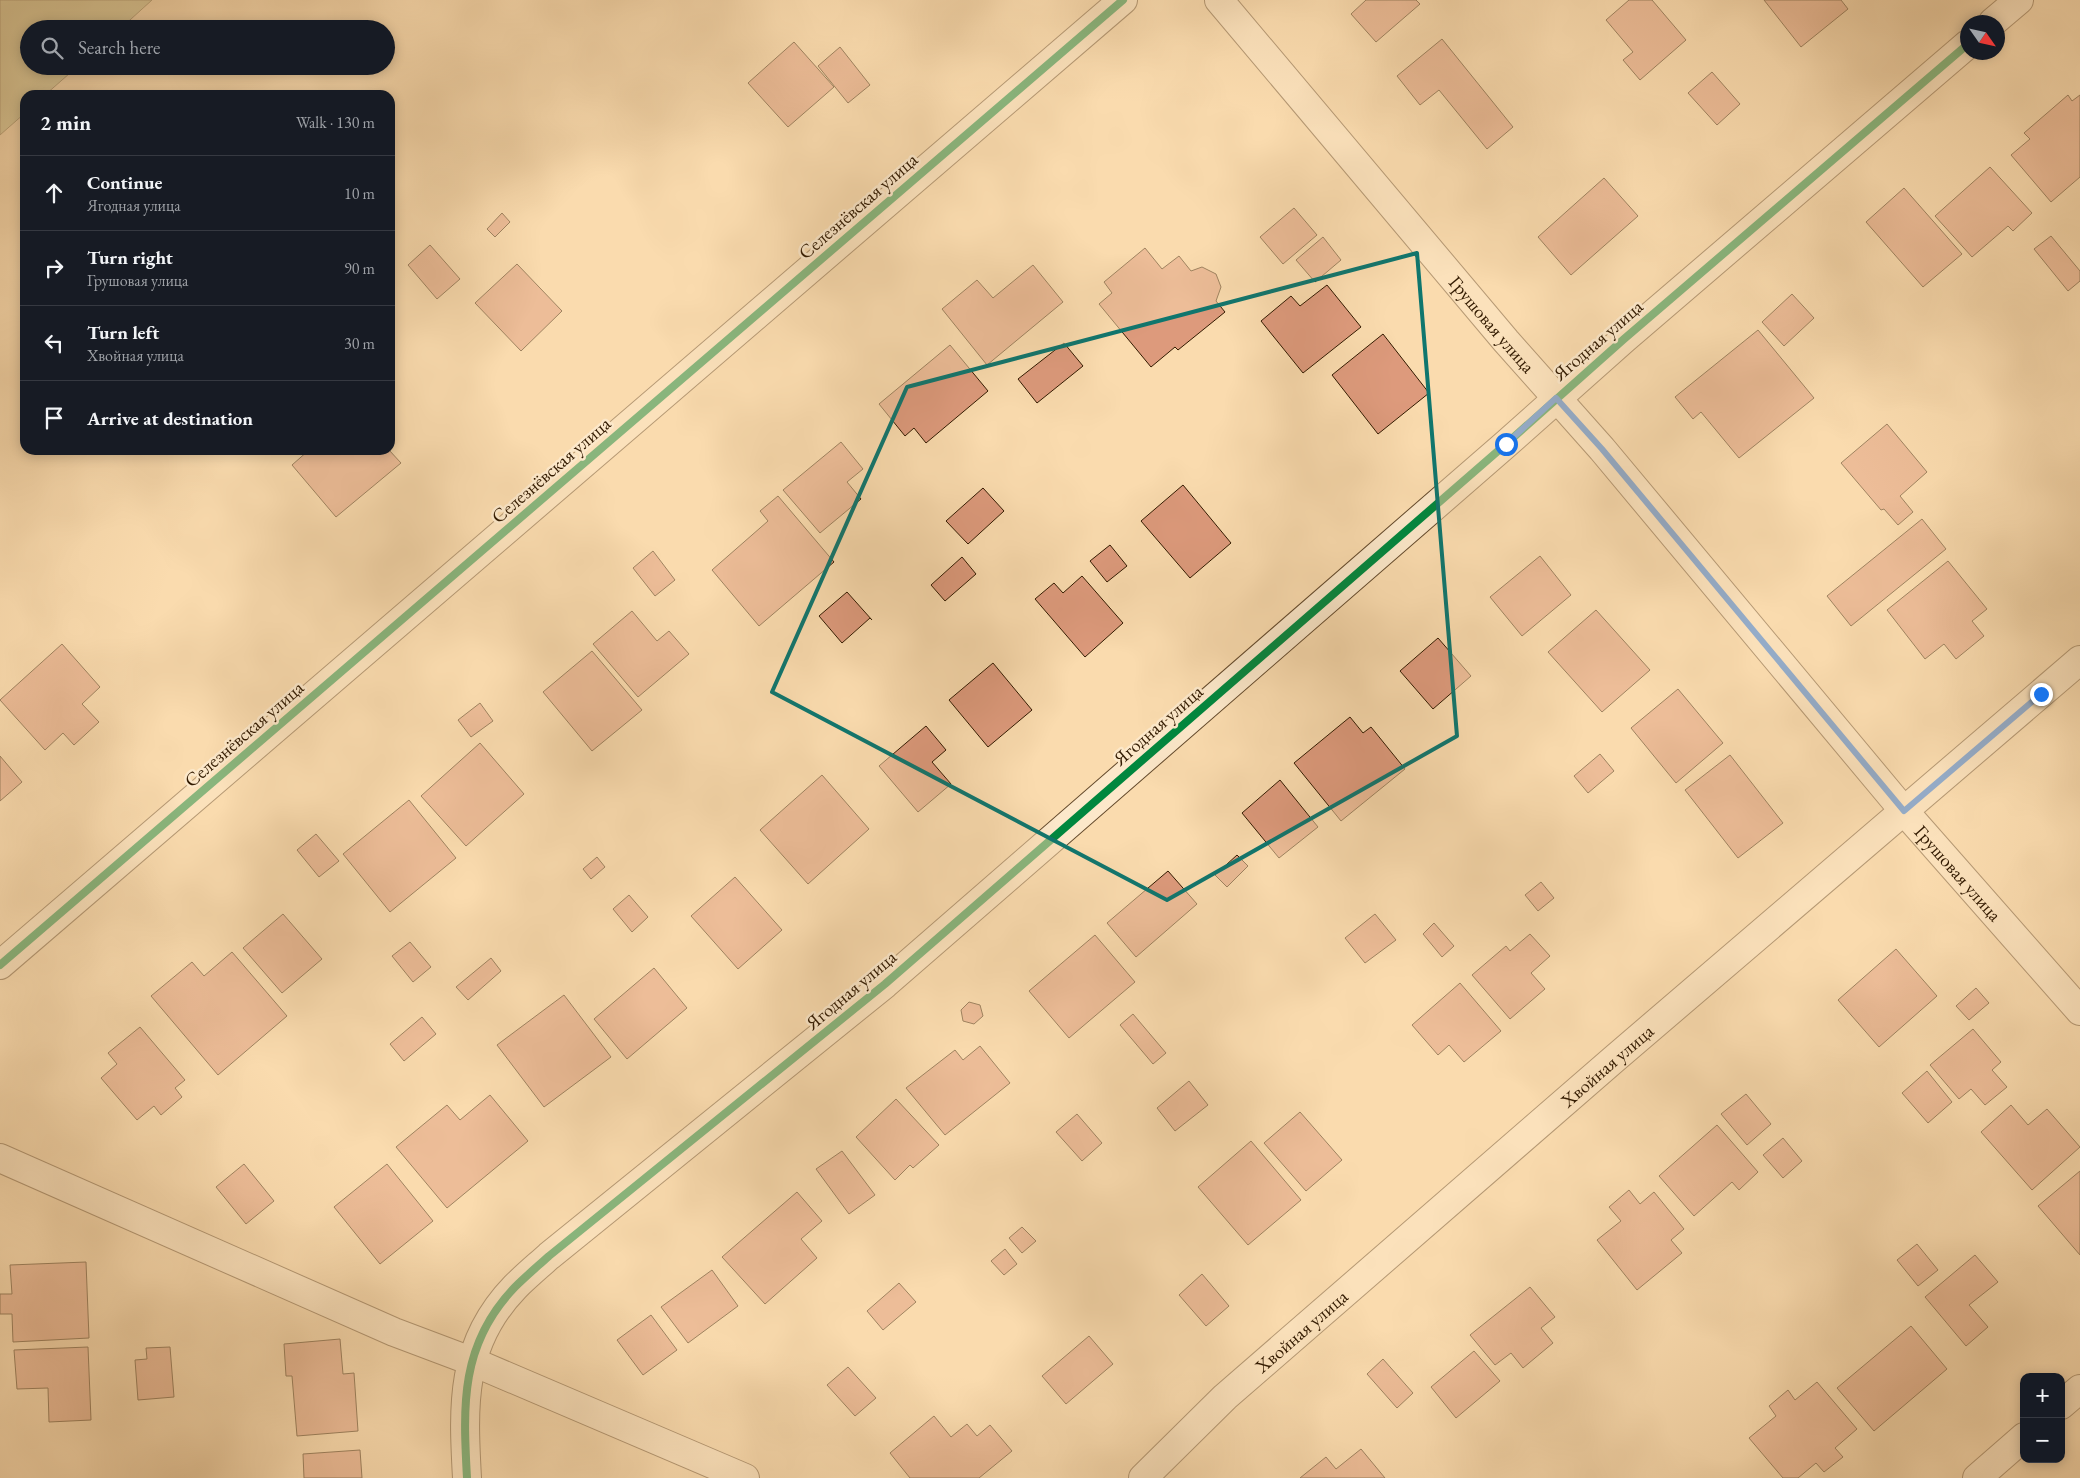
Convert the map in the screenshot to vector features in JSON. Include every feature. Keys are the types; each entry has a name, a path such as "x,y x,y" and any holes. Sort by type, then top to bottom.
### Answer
{"street":[{"name":"Селезнёвская улица","path":"0,965 1123,0"},
{"name":"Грушовая улица","path":"1219,0 1499,333 1602,449 1904,811 2080,1011"},
{"path":"2001,15 2019,0"},
{"name":"Ягодная улица","path":"467,1478 465,1440 466,1393 471,1361 478,1342 495,1312 514,1288 549,1256 885,984 1556,398 1960,51"},
{"name":"Хвойная улица","path":"1143,1478 1225,1397 1613,1060 2080,660"},
{"path":"0,1158 394,1332 471,1361 745,1478"},
{"path":"2065,1402 2080,1389"},
{"path":"1977,1478 2020,1440"}],"highlighted area":[{"path":"1417,253 1457,736 1167,900 772,692 907,387"}],"shaded area":[{"path":"0,0 152,0 130,20 20,20 20,75 68,75 51,90 20,90 20,117 0,135"}],"building":[{"path":"1366,0 1416,0 1420,4 1376,42 1351,14"},
{"path":"1629,0 1652,0 1686,40 1640,80 1623,60 1633,52 1606,20"},
{"path":"1764,0 1841,0 1848,9 1801,47"},
{"path":"1442,39 1513,127 1487,149 1439,90 1420,105 1397,76"},
{"path":"794,42 834,87 788,127 748,83"},
{"path":"840,47 870,85 848,103 818,66"},
{"path":"1712,72 1740,104 1717,125 1688,93"},
{"path":"2068,95 2072,101 2080,95 2080,177 2051,202 2011,155 2030,139 2024,133"},
{"path":"1990,167 2032,213 2013,231 2008,226 1972,257 1935,216"},
{"path":"1604,178 1638,216 1571,275 1538,237"},
{"path":"1904,188 1962,254 1923,287 1866,222"},
{"path":"1294,208 1317,235 1283,264 1260,237"},
{"path":"502,213 510,222 495,237 487,229"},
{"path":"2051,236 2080,271 2080,281 2068,291 2034,249"},
{"path":"1323,237 1341,260 1315,282 1296,260"},
{"path":"430,245 460,279 437,299 408,265"},
{"path":"1145,248 1162,269 1179,256 1191,271 1202,267 1216,274 1221,287 1216,301 1225,312 1178,350 1175,347 1151,367 1099,304 1112,293 1104,282"},
{"path":"517,264 562,311 521,351 475,303"},
{"path":"1033,265 1063,302 987,365 942,309 977,280 993,298"},
{"path":"1327,285 1361,327 1303,373 1261,321 1291,296 1300,306"},
{"path":"1792,294 1814,318 1784,346 1762,322"},
{"path":"1758,330 1814,398 1739,458 1701,412 1693,419 1675,397"},
{"path":"1383,334 1429,393 1378,434 1332,375"},
{"path":"1064,343 1083,366 1037,403 1018,379"},
{"path":"950,345 988,391 926,443 914,428 905,436 879,404"},
{"path":"1887,424 1927,472 1900,496 1913,512 1898,525 1884,509 1881,510 1841,463"},
{"path":"841,442 863,469 847,482 861,499 820,533 783,490"},
{"path":"303,455 394,455 401,463 336,517 292,465"},
{"path":"1183,485 1231,543 1190,578 1141,521"},
{"path":"983,488 1004,511 968,544 946,521"},
{"path":"778,496 834,562 759,626 712,570 768,521 760,511"},
{"path":"1922,519 1946,549 1851,626 1827,596"},
{"path":"1110,545 1127,566 1107,582 1090,561"},
{"path":"653,551 675,580 655,596 633,568"},
{"path":"1540,556 1571,595 1522,636 1490,597"},
{"path":"962,557 976,574 945,601 931,585"},
{"path":"1948,561 1987,609 1972,621 1984,636 1956,659 1944,644 1925,659 1887,610"},
{"path":"1082,576 1123,623 1085,657 1035,599 1054,583 1063,593"},
{"path":"847,592 872,620 870,618 842,643 819,616"},
{"path":"1596,610 1650,670 1602,712 1548,652"},
{"path":"632,611 657,641 669,631 689,654 638,697 593,644"},
{"path":"1438,638 1471,676 1433,709 1400,671"},
{"path":"62,644 100,687 82,704 99,722 74,745 63,733 45,750 0,700"},
{"path":"592,651 642,710 592,751 543,692"},
{"path":"993,663 1032,710 988,747 949,700"},
{"path":"1678,689 1723,743 1676,783 1631,728"},
{"path":"480,703 493,721 471,737 458,720"},
{"path":"1350,717 1363,733 1371,727 1405,769 1341,821 1294,763"},
{"path":"926,726 946,750 932,762 951,784 918,812 879,766"},
{"path":"480,743 524,794 466,846 421,796"},
{"path":"1600,754 1614,771 1588,793 1574,776"},
{"path":"1730,755 1783,823 1738,858 1685,790"},
{"path":"0,756 22,782 0,801"},
{"path":"822,775 869,829 808,884 760,830"},
{"path":"1280,780 1318,827 1279,858 1242,813"},
{"path":"409,800 456,858 390,912 343,854"},
{"path":"316,834 339,861 319,877 297,850"},
{"path":"1237,855 1248,866 1227,887 1215,875"},
{"path":"597,857 605,867 591,879 583,869"},
{"path":"1168,871 1197,904 1136,957 1107,923"},
{"path":"735,877 782,930 738,969 691,916"},
{"path":"1541,882 1554,898 1538,911 1525,895"},
{"path":"629,895 648,917 632,932 613,909"},
{"path":"283,914 322,959 282,993 243,948"},
{"path":"1375,914 1396,940 1365,963 1345,938"},
{"path":"1434,923 1454,946 1442,957 1423,934"},
{"path":"1530,934 1550,956 1531,973 1545,989 1510,1019 1472,975 1506,946 1510,951"},
{"path":"1095,935 1135,982 1069,1038 1029,991"},
{"path":"410,942 431,967 413,982 392,956"},
{"path":"1896,949 1937,996 1879,1047 1838,1000"},
{"path":"232,952 287,1016 218,1075 151,996 192,962 204,976"},
{"path":"491,958 501,971 468,1000 456,987"},
{"path":"654,968 687,1008 627,1059 594,1019"},
{"path":"1460,983 1501,1031 1464,1062 1449,1045 1438,1055 1412,1025"},
{"path":"1976,988 1989,1003 1969,1020 1956,1006"},
{"path":"564,995 611,1057 544,1107 497,1045"},
{"path":"969,1002 980,1005 983,1016 974,1024 963,1021 961,1010"},
{"path":"1133,1014 1166,1053 1153,1064 1120,1025"},
{"path":"422,1017 436,1034 404,1061 390,1044"},
{"path":"140,1027 185,1080 175,1088 182,1097 161,1115 154,1106 137,1120 101,1078 117,1064 108,1053"},
{"path":"1973,1029 2001,1062 1992,1070 2007,1087 1985,1105 1971,1089 1959,1099 1930,1065"},
{"path":"980,1046 1010,1083 945,1135 906,1088 955,1050 963,1060"},
{"path":"1927,1071 1952,1102 1928,1123 1902,1093"},
{"path":"1189,1081 1208,1105 1175,1131 1157,1108"},
{"path":"1746,1094 1771,1124 1747,1145 1721,1114"},
{"path":"490,1095 528,1141 447,1208 396,1147 447,1105 460,1120"},
{"path":"896,1099 939,1145 913,1168 910,1165 895,1180 856,1137"},
{"path":"2011,1105 2028,1125 2047,1109 2080,1147 2032,1190 1981,1132"},
{"path":"1300,1112 1342,1160 1306,1191 1264,1143"},
{"path":"1077,1114 1102,1143 1082,1161 1056,1132"},
{"path":"1717,1125 1758,1172 1739,1190 1732,1182 1694,1216 1659,1176"},
{"path":"1783,1138 1802,1161 1783,1178 1763,1155"},
{"path":"1251,1141 1301,1200 1248,1245 1198,1187"},
{"path":"842,1151 875,1195 849,1214 816,1169"},
{"path":"244,1164 274,1201 246,1224 216,1187"},
{"path":"387,1164 433,1221 380,1264 334,1207"},
{"path":"2080,1171 2080,1255 2038,1206"},
{"path":"1629,1190 1640,1204 1654,1192 1684,1229 1671,1240 1682,1253 1637,1290 1597,1240 1621,1221 1609,1207"},
{"path":"797,1192 822,1221 801,1239 817,1258 765,1304 722,1257"},
{"path":"1022,1227 1036,1241 1022,1253 1009,1238"},
{"path":"1917,1244 1938,1270 1918,1286 1897,1260"},
{"path":"1005,1249 1017,1264 1004,1275 991,1261"},
{"path":"1975,1255 1998,1282 1969,1305 1988,1327 1966,1346 1925,1297"},
{"path":"86,1262 89,1338 13,1342 12,1314 0,1314 0,1294 12,1294 10,1265"},
{"path":"712,1270 738,1306 688,1343 661,1307"},
{"path":"1202,1274 1229,1306 1206,1326 1179,1295"},
{"path":"899,1283 916,1302 883,1330 867,1311"},
{"path":"1530,1287 1555,1317 1541,1328 1553,1343 1523,1368 1511,1353 1495,1365 1470,1335"},
{"path":"651,1315 677,1350 643,1375 617,1340"},
{"path":"1911,1326 1947,1369 1874,1431 1837,1388"},
{"path":"1089,1336 1113,1364 1066,1404 1042,1376"},
{"path":"340,1339 343,1374 354,1373 358,1431 297,1436 292,1376 286,1376 284,1344"},
{"path":"88,1347 91,1420 49,1422 48,1388 17,1389 14,1350"},
{"path":"170,1347 174,1397 138,1400 135,1360 147,1359 146,1348"},
{"path":"1474,1351 1500,1381 1456,1418 1431,1387"},
{"path":"1383,1359 1413,1393 1397,1408 1367,1374"},
{"path":"848,1367 876,1398 855,1416 827,1385"},
{"path":"1817,1382 1857,1429 1835,1448 1843,1457 1824,1472 1816,1463 1798,1478 1783,1478 1749,1438 1776,1416 1769,1406 1788,1390 1795,1400"},
{"path":"934,1416 951,1437 967,1424 977,1436 990,1425 1012,1451 979,1478 910,1478 890,1453"},
{"path":"1361,1449 1385,1478 1300,1478 1326,1457 1336,1469"},
{"path":"360,1450 362,1478 304,1478 303,1454"}],"cycle path":[{"path":"0,965 1123,0"},
{"path":"467,1478 466,1401 469,1376 475,1353 484,1331 497,1309 519,1283 549,1256 885,984 1506,444 1624,339 1960,51"}],"route":[{"path":"1506,444 1556,398 1602,449 1904,811 2041,694"}]}
